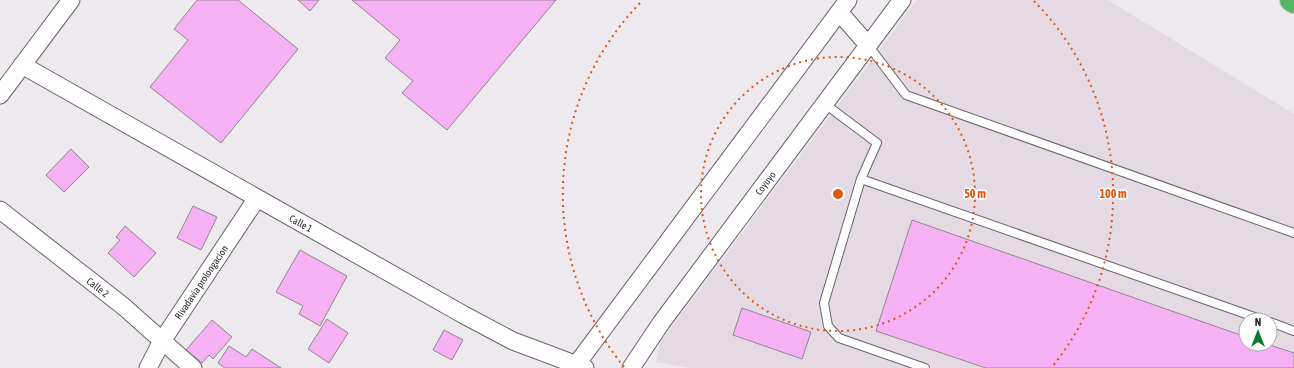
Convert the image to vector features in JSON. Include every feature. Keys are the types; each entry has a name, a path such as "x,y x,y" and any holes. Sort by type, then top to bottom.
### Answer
{"street":[{"path":"0,95 71,0"},
{"name":"Coyuyo","path":"630,368 661,323 902,0"},
{"path":"581,367 844,6 868,45"},
{"name":"Calle 1","path":"22,65 464,315 513,341 581,367"},
{"name":"Rivadavia prolongacion","path":"148,368 162,341 257,198"},
{"name":"Calle 2","path":"0,210 123,306 193,368"}],"lane":[{"path":"868,45 906,95 1294,233"},
{"path":"825,104 877,143 861,179 824,303 828,326 839,338 925,368"},
{"path":"861,179 1240,312"},
{"path":"1278,325 1294,331"}],"shaded area":[{"path":"917,0 1108,0 1294,114 1294,368 689,368 656,362 660,342"}],"building":[{"path":"197,0 238,0 298,49 221,143 150,87 188,40 174,29"},
{"path":"298,0 319,0 310,11"},
{"path":"352,0 556,0 447,130 402,93 413,81 385,58 400,40"},
{"path":"71,149 89,167 64,192 46,175"},
{"path":"193,206 217,217 201,250 177,238"},
{"path":"912,220 1238,334 1238,352 1278,352 1278,348 1294,353 1294,368 986,368 876,331"},
{"path":"125,226 156,253 134,277 108,253 120,240 116,237"},
{"path":"300,250 347,276 320,326 299,314 303,306 276,292"},
{"path":"742,308 811,332 802,359 733,335"},
{"path":"327,319 348,333 329,363 308,349"},
{"path":"212,320 232,337 213,359 209,355 202,363 186,350"},
{"path":"444,330 463,340 452,360 433,350"},
{"path":"229,346 246,357 252,349 281,368 225,368 218,363"}]}
